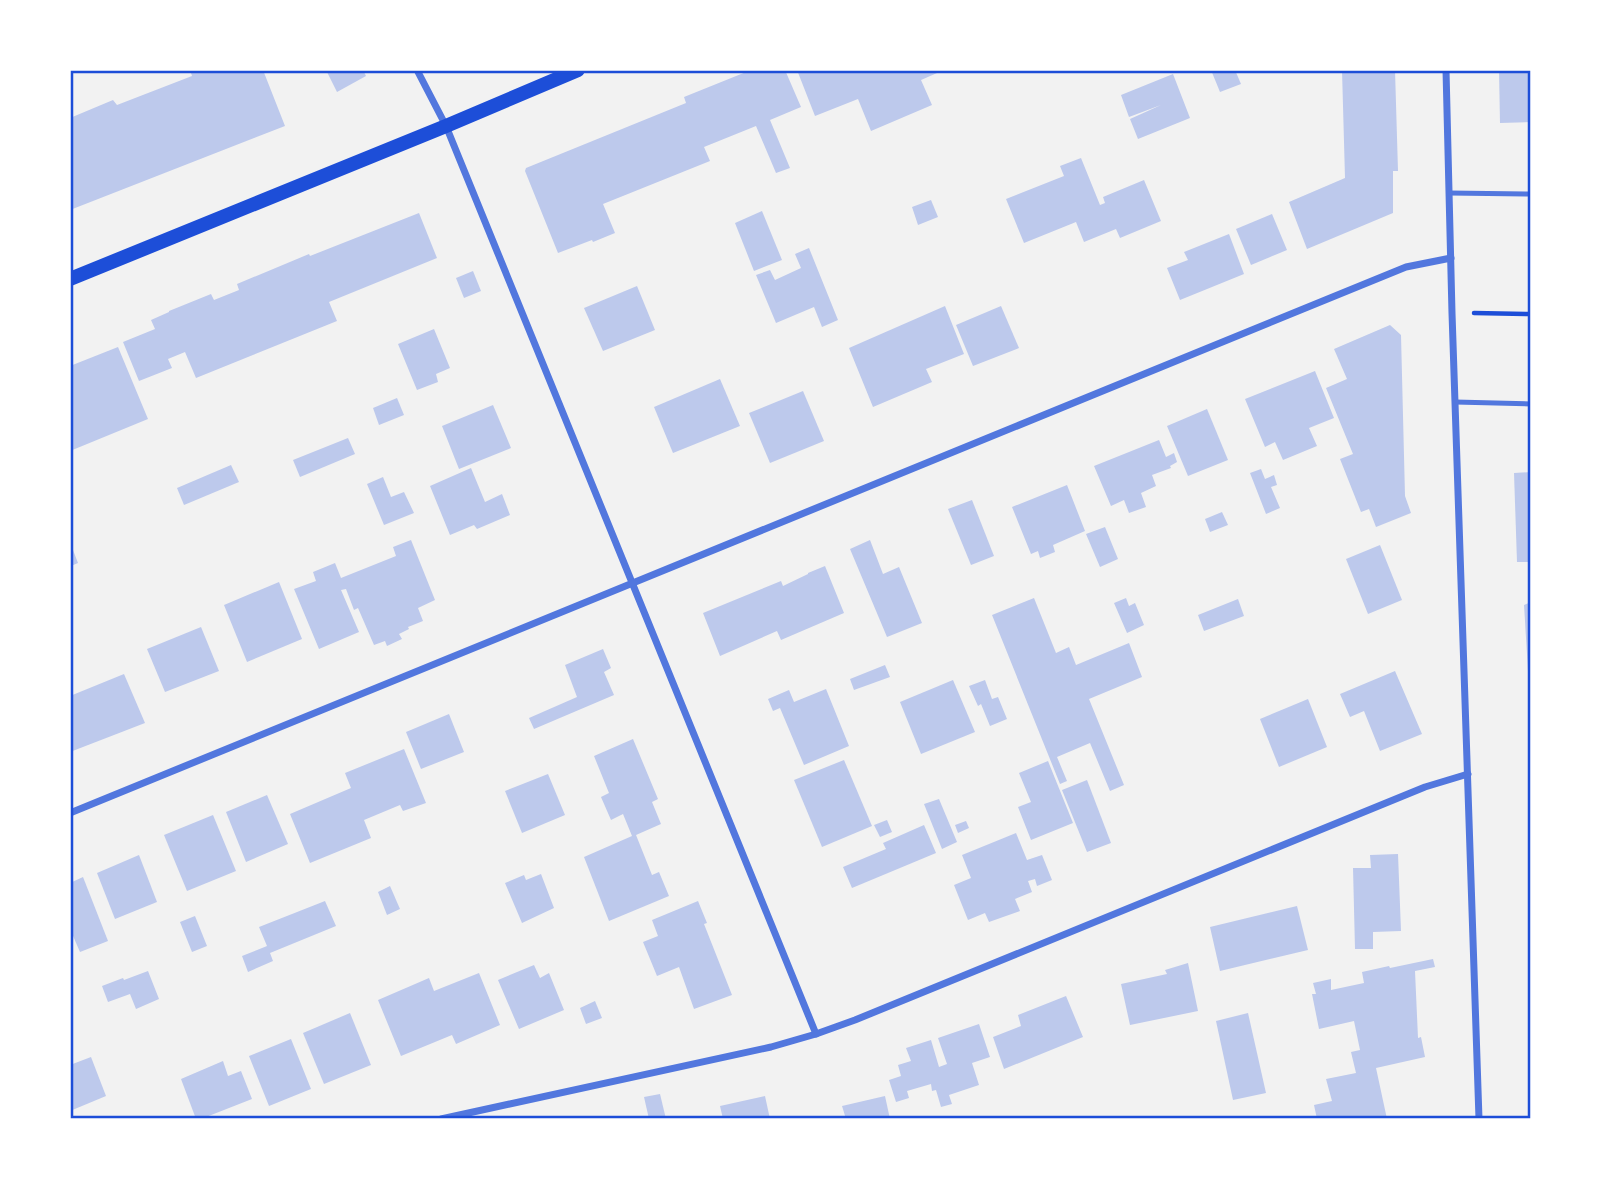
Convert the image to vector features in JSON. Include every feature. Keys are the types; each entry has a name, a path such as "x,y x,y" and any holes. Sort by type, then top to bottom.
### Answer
{"main road":[{"path":"70,279 578,70"}],"street":[{"path":"417,70 446,126 816,1034"},
{"path":"1446,70 1479,1119"},
{"path":"70,813 1406,267 1451,258"},
{"path":"441,1119 771,1047 816,1034 1425,787 1468,774"}],"lane":[{"path":"1449,193 1531,194"},
{"path":"1455,402 1531,404"}],"path":[{"path":"1452,313 1531,314"}],"building":[{"path":"190,70 263,70 285,126 70,210 70,118 113,100 117,105 192,76"},
{"path":"326,70 363,70 366,76 337,92"},
{"path":"751,70 785,70 801,107 770,120 790,168 776,173 756,126 704,147 710,161 603,204 615,233 558,253 526,168 686,103 684,97"},
{"path":"797,70 944,70 921,80 932,105 871,131 858,99 815,116"},
{"path":"1211,70 1235,70 1241,84 1220,92"},
{"path":"1342,70 1395,70 1398,171 1393,171 1393,213 1307,249 1289,202 1345,178"},
{"path":"1499,70 1531,70 1531,122 1500,123"},
{"path":"1173,74 1190,118 1138,139 1130,119 1161,105 1129,117 1121,95"},
{"path":"1081,158 1100,205 1105,203 1103,197 1144,180 1161,221 1120,238 1116,229 1084,242 1076,222 1024,243 1006,199 1064,176 1060,166"},
{"path":"931,200 938,217 918,225 912,207"},
{"path":"762,211 782,260 754,271 735,223"},
{"path":"419,213 437,258 329,302 337,321 196,378 185,352 168,359 172,368 139,381 123,342 155,329 151,320 211,294 214,300 239,290 237,284"},
{"path":"1272,214 1287,250 1251,265 1236,229"},
{"path":"1229,234 1244,274 1180,300 1167,268 1188,260 1184,252"},
{"path":"809,248 838,320 822,327 814,307 776,323 756,275 770,270 775,280 801,268 795,254"},
{"path":"473,271 481,291 464,298 456,278"},
{"path":"637,286 655,330 603,351 584,308"},
{"path":"945,306 964,354 926,369 932,382 873,407 849,348"},
{"path":"1001,306 1019,348 973,366 956,325"},
{"path":"1390,325 1401,335 1405,496 1411,513 1376,527 1369,509 1361,512 1340,459 1353,454 1326,388 1347,379 1334,349"},
{"path":"434,329 450,368 436,374 438,382 417,390 398,344"},
{"path":"118,347 148,419 70,451 70,366"},
{"path":"1315,371 1334,418 1309,428 1317,446 1283,460 1275,442 1265,447 1245,399"},
{"path":"720,379 740,426 673,453 654,407"},
{"path":"803,391 824,441 770,463 749,413"},
{"path":"397,398 404,415 379,425 373,408"},
{"path":"493,405 511,448 459,469 442,426"},
{"path":"1207,409 1228,460 1188,476 1167,426"},
{"path":"348,438 355,454 300,477 293,460"},
{"path":"1159,440 1166,457 1174,453 1177,462 1170,466 1171,468 1152,475 1156,486 1141,493 1146,507 1129,513 1124,500 1111,506 1094,466"},
{"path":"231,465 239,482 184,505 177,488"},
{"path":"471,468 485,502 502,494 510,515 477,529 474,525 450,535 430,486"},
{"path":"1261,469 1265,479 1274,475 1277,485 1271,487 1280,508 1266,514 1250,473"},
{"path":"1531,472 1531,562 1517,562 1514,473"},
{"path":"383,477 391,497 404,492 414,513 384,525 367,484"},
{"path":"1067,485 1085,531 1053,545 1055,552 1040,558 1038,551 1031,554 1012,507"},
{"path":"972,500 994,556 971,565 948,509"},
{"path":"1222,512 1228,525 1210,532 1205,519"},
{"path":"1105,527 1118,559 1100,567 1086,534"},
{"path":"411,540 435,600 418,608 423,621 399,634 402,639 387,646 385,641 374,645 358,608 354,610 346,589 341,590 359,632 319,649 294,589 316,581 313,572 335,563 341,578 396,556 393,547"},
{"path":"870,540 883,574 899,567 922,623 887,637 850,549"},
{"path":"1380,545 1402,600 1368,614 1346,559"},
{"path":"73,550 78,563 71,566 70,551"},
{"path":"825,566 844,613 781,640 777,631 720,656 703,613 781,581 783,586"},
{"path":"279,582 302,639 247,662 224,605"},
{"path":"1034,598 1056,653 1069,647 1076,665 1129,643 1142,677 1089,699 1124,785 1110,791 1090,743 1057,757 1067,781 1060,784 992,615"},
{"path":"1126,598 1129,606 1135,603 1144,625 1127,633 1114,603"},
{"path":"1238,599 1244,616 1204,631 1198,615"},
{"path":"1531,602 1531,687 1529,687 1524,605"},
{"path":"201,627 219,671 165,692 147,649"},
{"path":"603,649 611,668 604,672 614,695 534,729 529,718 577,697 565,665"},
{"path":"885,665 890,677 854,690 850,679"},
{"path":"1395,671 1422,734 1380,751 1364,711 1350,717 1340,694"},
{"path":"124,674 145,723 70,752 70,696"},
{"path":"953,680 975,732 921,754 900,702"},
{"path":"985,680 992,699 998,697 1007,719 990,726 981,704 978,706 969,686"},
{"path":"826,689 849,746 804,765 780,708 773,711 768,699 789,690 794,702"},
{"path":"1308,699 1327,747 1279,767 1260,719"},
{"path":"449,714 464,752 421,769 406,732"},
{"path":"633,739 658,799 652,802 661,824 636,835 652,875 659,872 669,896 609,921 584,857 632,836 623,814 611,820 601,797 609,793 594,756"},
{"path":"404,749 426,803 403,811 400,805 364,820 371,838 310,863 290,814 351,788 345,773"},
{"path":"844,760 872,826 822,847 794,780"},
{"path":"1048,761 1073,823 1031,840 1018,807 1031,802 1019,773"},
{"path":"548,774 565,815 522,833 505,791"},
{"path":"1087,780 1111,843 1087,852 1062,790"},
{"path":"267,795 288,844 246,862 226,812"},
{"path":"939,799 957,842 942,849 924,804"},
{"path":"213,815 236,871 187,891 164,835"},
{"path":"887,820 892,832 880,837 874,825"},
{"path":"966,821 969,828 958,833 955,825"},
{"path":"924,825 936,853 852,888 843,867 886,849 883,843"},
{"path":"1016,833 1027,860 1042,855 1052,880 1037,886 1035,879 1028,881 1032,892 1015,899 1020,911 989,922 985,913 968,920 954,885 971,878 962,855"},
{"path":"1398,854 1401,931 1373,932 1373,949 1355,949 1353,868 1371,868 1370,855"},
{"path":"139,855 157,902 115,919 97,873"},
{"path":"541,874 554,908 522,923 505,883 524,875 526,880"},
{"path":"83,877 108,941 80,952 70,929 70,883"},
{"path":"390,886 400,909 387,915 378,892"},
{"path":"325,901 336,926 270,953 273,961 248,972 242,956 267,946 259,927"},
{"path":"698,901 707,923 704,924 732,995 694,1009 679,967 657,976 643,942 658,936 652,920"},
{"path":"1297,906 1308,950 1220,971 1210,927"},
{"path":"195,916 207,946 192,952 180,922"},
{"path":"1433,959 1435,967 1415,971 1418,1038 1421,1037 1425,1057 1376,1068 1387,1119 1317,1119 1314,1105 1332,1101 1326,1079 1356,1073 1351,1052 1360,1050 1354,1021 1319,1029 1312,994 1316,994 1313,983 1331,979 1331,990 1364,983 1362,972"},
{"path":"1188,963 1198,1011 1130,1025 1121,984 1167,974 1165,970"},
{"path":"534,965 540,978 549,973 564,1010 519,1029 498,980"},
{"path":"148,971 159,999 136,1009 130,994 108,1002 102,986"},
{"path":"479,973 500,1025 456,1044 452,1035 401,1056 378,1000 429,978 434,991"},
{"path":"1066,996 1083,1037 1004,1069 993,1037 1021,1026 1018,1015"},
{"path":"595,1001 602,1018 586,1024 580,1008"},
{"path":"350,1013 371,1065 324,1084 303,1033"},
{"path":"1248,1013 1266,1093 1233,1100 1216,1021"},
{"path":"979,1024 990,1057 972,1063 979,1085 949,1095 952,1104 941,1107 936,1090 932,1091 931,1084 907,1091 909,1098 896,1102 889,1080 901,1076 898,1065 911,1061 906,1048 931,1040 939,1067 947,1064 938,1038"},
{"path":"291,1039 311,1089 269,1106 249,1056"},
{"path":"91,1057 106,1096 70,1111 70,1065"},
{"path":"223,1061 228,1076 241,1071 252,1099 196,1119 181,1079"},
{"path":"660,1094 666,1119 649,1119 644,1097"},
{"path":"765,1096 770,1119 723,1119 720,1106"},
{"path":"885,1096 890,1119 846,1119 842,1106"}]}
